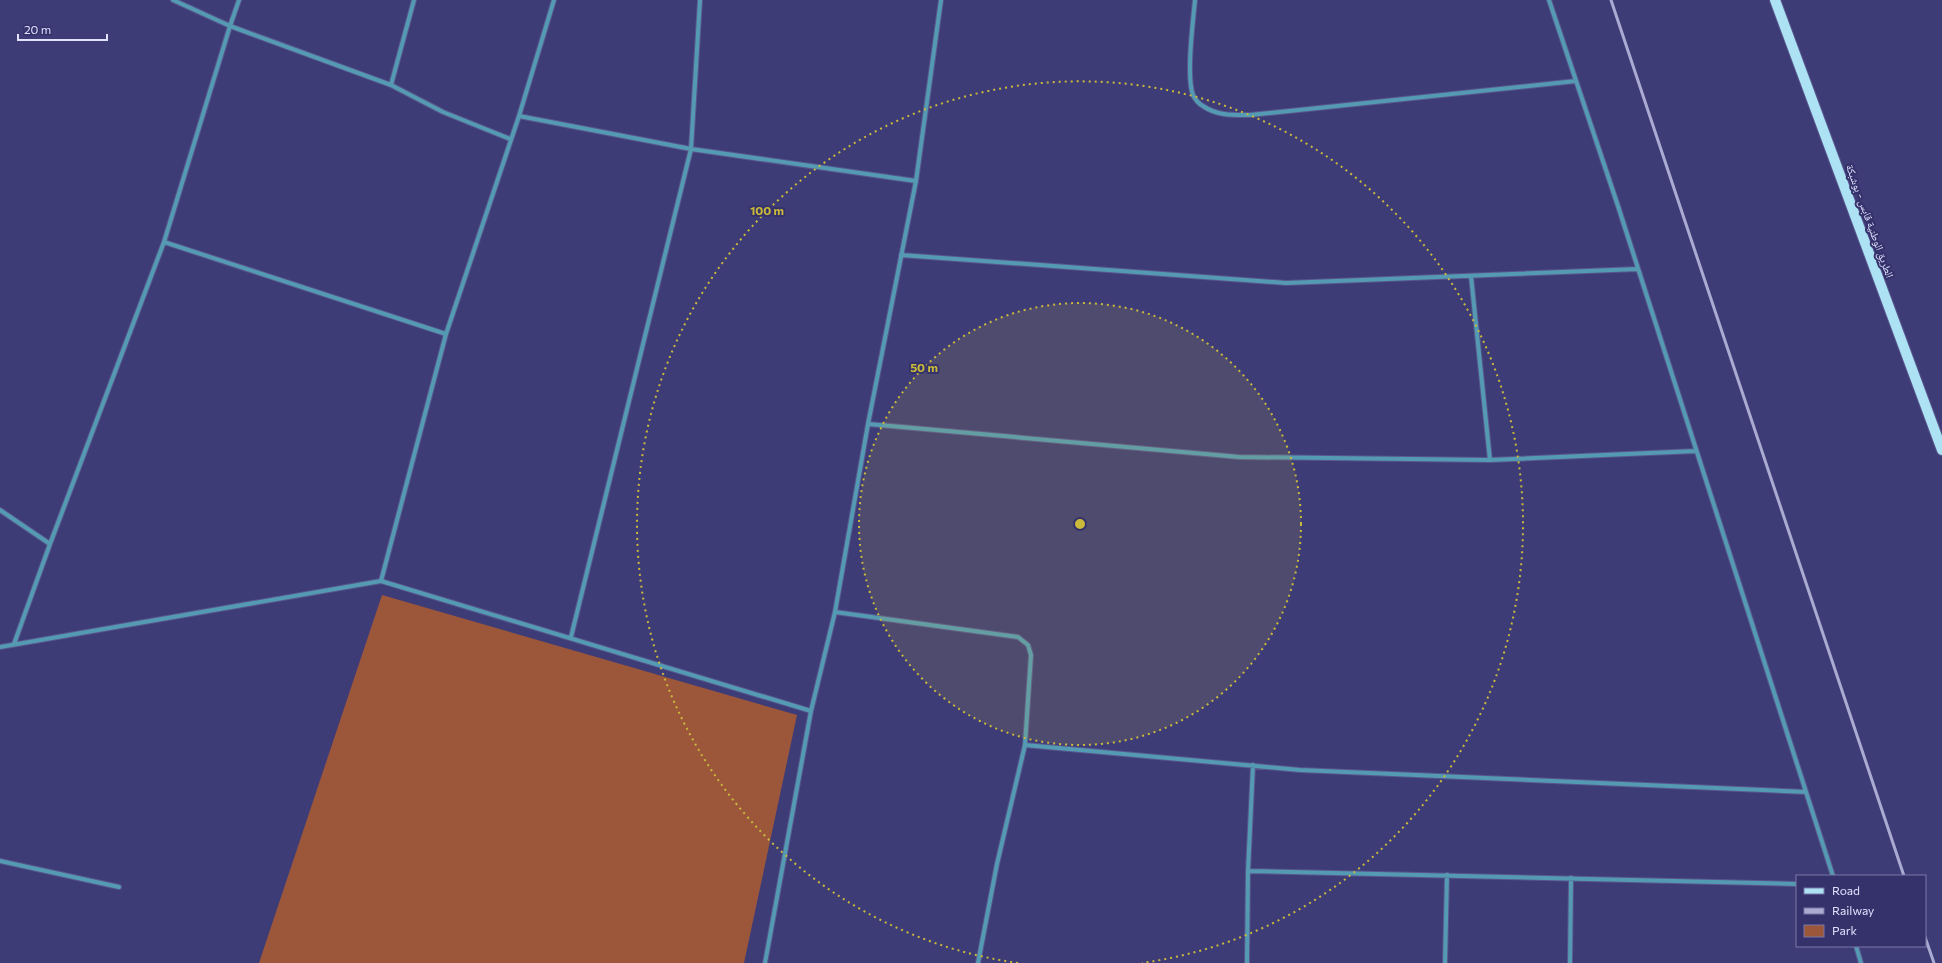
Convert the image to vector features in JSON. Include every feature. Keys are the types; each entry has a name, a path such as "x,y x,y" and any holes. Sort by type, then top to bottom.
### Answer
{"main road":[{"name":"الطريق الوطنية قابس - بوشبكة","path":"1775,0 1942,450"}],"street":[{"path":"173,0 230,26 391,85 443,112 510,139"},
{"path":"14,644 50,544 164,242 239,0"},
{"path":"391,85 414,0"},
{"path":"381,581 446,334 518,116 554,0"},
{"path":"571,637 691,149 700,0"},
{"path":"765,963 811,711 835,612 868,424 916,181 941,0"},
{"path":"1195,0 1190,80 1193,96 1201,106 1227,115 1250,115 1576,81"},
{"path":"1549,0 1638,269 1833,875"},
{"path":"518,116 691,149 916,181"},
{"path":"164,242 446,334"},
{"path":"901,255 1286,283 1638,269"},
{"path":"1471,276 1490,460"},
{"path":"868,424 1239,456 1490,460 1696,451"},
{"path":"0,510 50,544"},
{"path":"0,647 381,581 571,637 811,711"},
{"path":"835,612 1018,637 1028,645 1031,655 1025,745 997,864 978,963"},
{"path":"1025,745 1300,770 1806,792"},
{"path":"1247,963 1248,870 1253,765"},
{"path":"0,861 119,887"},
{"path":"1248,870 1796,884"},
{"path":"1445,963 1447,875"},
{"path":"1570,963 1571,878"},
{"path":"1856,947 1861,963"}],"green space":[{"path":"382,595 797,715 744,963 259,963"}],"railway":[{"path":"1611,0 1904,875"},
{"path":"1926,940 1934,963"}]}
